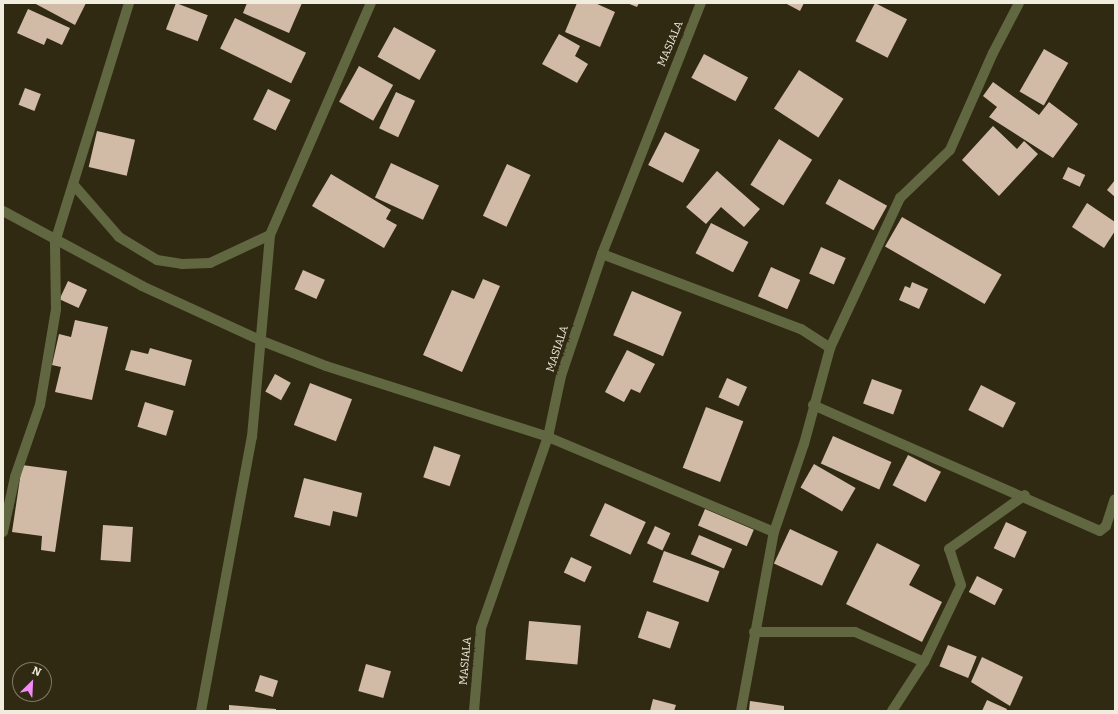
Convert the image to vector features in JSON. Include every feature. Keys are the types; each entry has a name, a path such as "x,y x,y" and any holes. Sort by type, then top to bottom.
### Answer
{"street":[{"path":"3,532 15,477 40,405 56,309 55,242 129,3"},
{"path":"201,711 252,437 262,341 270,236 371,3"},
{"name":"MASIALA","path":"474,711 481,628 548,437 561,376 602,254 701,3"},
{"path":"741,711 754,632 774,532 830,348 900,198 950,150 993,52 1019,3"},
{"path":"73,184 120,237 157,260 182,264 210,263 270,236"},
{"path":"3,211 55,242 262,341 326,366 548,437 774,532"},
{"path":"602,254 790,324 830,348"},
{"path":"813,405 1024,495 1100,531 1106,526 1115,499"},
{"path":"892,711 924,662 961,585 949,549 1024,495"},
{"path":"754,632 855,632 924,662"}],"building":[{"path":"34,3 86,3 75,25"},
{"path":"176,3 208,15 198,41 166,29"},
{"path":"247,3 302,3 289,33 243,13"},
{"path":"577,3 595,3 615,12 600,47 565,32"},
{"path":"627,3 639,3 637,7"},
{"path":"785,3 804,3 800,11"},
{"path":"875,3 907,19 888,58 855,41"},
{"path":"28,9 70,28 62,45 47,38 44,45 17,33"},
{"path":"235,18 306,53 291,83 220,49"},
{"path":"394,27 436,50 419,80 378,57"},
{"path":"559,34 580,46 575,56 588,64 577,83 542,64"},
{"path":"1044,49 1068,63 1044,105 1020,91"},
{"path":"704,54 748,77 735,101 691,78"},
{"path":"359,66 393,85 373,121 339,102"},
{"path":"799,70 843,99 818,137 774,109"},
{"path":"993,82 1039,115 1049,102 1078,124 1053,158 989,117 997,107 983,96"},
{"path":"25,88 41,94 34,111 19,105"},
{"path":"268,89 290,100 276,131 253,120"},
{"path":"396,92 415,101 398,137 379,128"},
{"path":"993,126 1017,149 1024,141 1038,154 999,196 962,160"},
{"path":"97,131 135,140 127,176 89,167"},
{"path":"665,132 700,150 683,183 648,165"},
{"path":"779,139 812,160 783,205 750,185"},
{"path":"391,163 439,185 423,220 375,197"},
{"path":"507,164 531,175 506,227 483,216"},
{"path":"1068,167 1085,175 1080,187 1063,179"},
{"path":"717,171 760,209 744,227 721,207 706,224 686,207"},
{"path":"331,174 391,210 386,219 397,225 384,248 312,206"},
{"path":"839,179 887,206 874,230 825,203"},
{"path":"1115,180 1115,197 1107,190"},
{"path":"1087,203 1115,222 1115,231 1104,248 1072,227"},
{"path":"902,217 1002,274 985,304 885,246"},
{"path":"711,223 748,242 733,272 696,253"},
{"path":"821,247 846,258 834,284 809,273"},
{"path":"771,267 800,280 787,309 758,296"},
{"path":"303,270 325,280 316,299 294,289"},
{"path":"483,279 500,286 462,372 423,355 452,290 474,299"},
{"path":"68,281 87,290 79,308 60,299"},
{"path":"912,282 928,289 919,309 899,300 905,286 910,288"},
{"path":"632,291 682,312 663,356 613,335"},
{"path":"75,320 108,327 92,400 55,392 61,367 52,365 59,334 71,337"},
{"path":"150,348 192,360 185,386 125,370 131,350 148,354"},
{"path":"627,350 655,364 640,393 631,389 624,402 605,392"},
{"path":"275,374 291,383 281,400 265,391"},
{"path":"727,378 747,387 739,406 718,397"},
{"path":"872,379 902,390 893,414 863,403"},
{"path":"310,383 352,399 336,441 294,425"},
{"path":"981,385 1016,403 1003,428 968,410"},
{"path":"145,402 174,411 166,436 137,427"},
{"path":"706,407 743,421 720,482 683,468"},
{"path":"833,436 891,462 879,489 821,463"},
{"path":"434,446 460,455 450,486 423,477"},
{"path":"908,455 941,472 926,502 893,485"},
{"path":"814,464 856,488 842,511 800,487"},
{"path":"22,465 67,471 55,552 41,550 42,536 12,532"},
{"path":"304,478 362,493 357,517 333,511 330,526 294,517"},
{"path":"605,503 646,522 631,555 590,536"},
{"path":"705,509 754,530 747,546 698,526"},
{"path":"1006,522 1027,532 1015,558 994,548"},
{"path":"103,525 133,527 130,562 101,560"},
{"path":"655,526 670,533 662,550 647,543"},
{"path":"790,529 838,551 822,586 774,563"},
{"path":"699,535 732,549 724,568 691,554"},
{"path":"877,543 920,565 909,585 942,602 922,642 846,604"},
{"path":"664,551 719,571 708,602 653,582"},
{"path":"571,557 592,567 585,582 564,572"},
{"path":"977,576 1003,589 995,605 969,592"},
{"path":"647,611 679,622 670,649 638,637"},
{"path":"529,621 581,626 577,664 526,660"},
{"path":"948,645 977,657 968,678 939,666"},
{"path":"982,657 1023,677 1010,706 971,682"},
{"path":"366,664 391,671 383,698 358,691"},
{"path":"260,675 278,681 273,697 255,691"},
{"path":"653,699 676,705 674,711 650,711"},
{"path":"987,700 1007,709 1006,711 982,711"},
{"path":"750,701 784,706 784,711 749,711"},
{"path":"229,705 276,709 276,711 229,711"}]}
